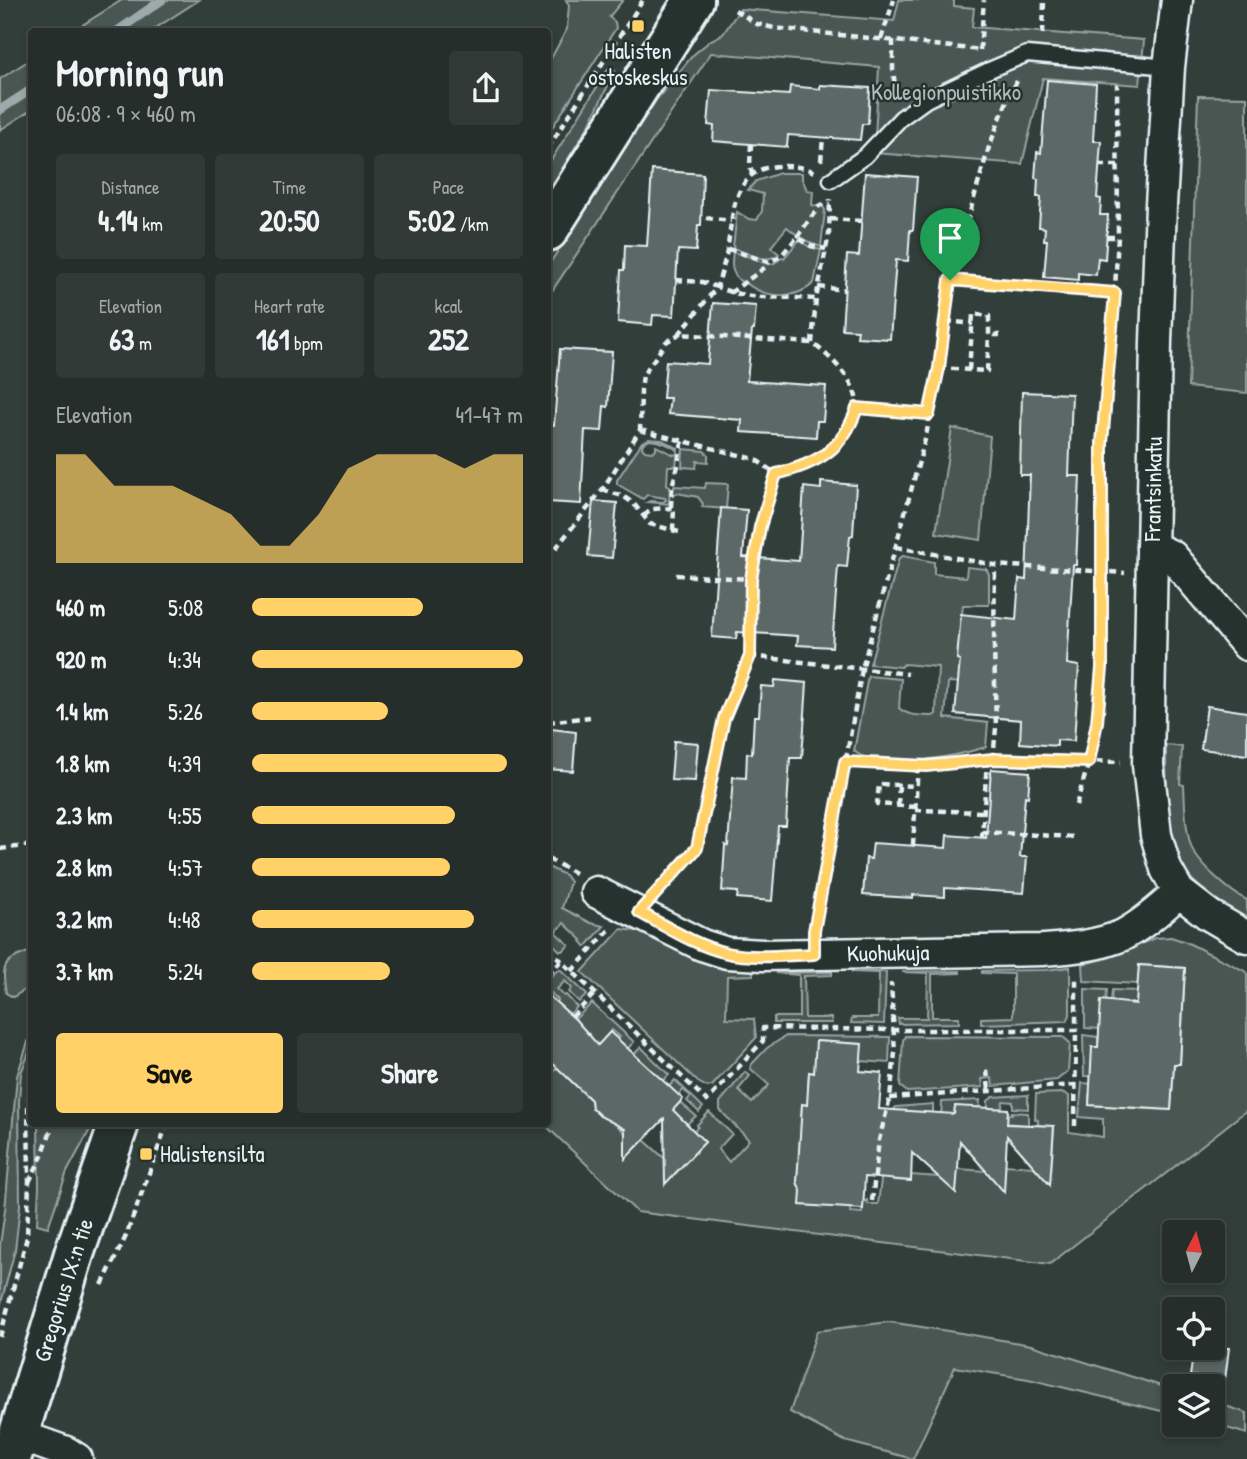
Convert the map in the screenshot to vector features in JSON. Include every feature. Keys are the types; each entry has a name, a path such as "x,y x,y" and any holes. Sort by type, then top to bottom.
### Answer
{"street":[{"path":"551,226 694,0"},
{"name":"Frantsinkatu","path":"1177,0 1169,67 1161,205 1159,410 1152,547 1148,765 1156,835 1166,869 1179,892 1209,915 1247,937"},
{"path":"1152,547 1172,555 1247,645"},
{"name":"Kuohukuja","path":"596,892 691,939 727,953 764,956 1075,947 1104,942 1124,934 1161,909 1179,892"},
{"name":"Gregorius IX:n tie","path":"14,1447 74,1254 118,1127"},
{"path":"14,1447 66,1452 77,1459"}],"lane":[{"path":"831,180 865,156 901,118 926,100 987,71 1034,55 1169,67"}],"path":[{"path":"551,143 643,0"},
{"path":"881,39 894,0"},
{"path":"980,50 984,0"},
{"path":"814,954 814,931 862,669 926,436 939,368 950,280 989,147 1034,55 1044,0"},
{"path":"735,10 757,24 774,28 1034,55"},
{"path":"630,20 638,26"},
{"path":"892,40 894,87 901,118"},
{"path":"1076,805 1097,722 1102,668 1102,443 1118,237 1117,62"},
{"path":"816,173 821,161 823,137"},
{"path":"751,145 752,174"},
{"path":"1099,165 1118,165"},
{"path":"551,554 602,490 640,430 643,374 666,342 679,334 717,287 728,248 736,196 752,174 765,168 794,166 809,169 831,180 830,219 816,299 812,342"},
{"path":"730,293 769,262 781,256 820,205 830,204"},
{"path":"706,218 731,220"},
{"path":"830,219 862,221"},
{"path":"797,237 811,246 826,249"},
{"path":"1107,237 1118,237"},
{"path":"728,248 769,262"},
{"path":"676,280 702,282 730,293 769,298 816,299"},
{"path":"950,280 1115,293"},
{"path":"818,287 845,290"},
{"path":"939,368 970,370 987,371 989,316 973,314 970,370"},
{"path":"946,321 973,324"},
{"path":"679,334 812,342 832,358 846,377 855,393 857,408 851,426 843,438 832,450 810,463 776,474"},
{"path":"989,335 1000,335"},
{"path":"857,408 929,414"},
{"path":"640,430 755,459 776,474"},
{"path":"602,490 623,496 650,524 676,531 674,508 671,507 672,486 683,441"},
{"path":"572,971 697,848 724,718 750,656 751,579 760,527 776,474"},
{"path":"643,516 652,509 671,507"},
{"path":"896,547 995,565 1133,574"},
{"path":"995,565 996,728 982,835 1074,837"},
{"path":"676,575 751,579"},
{"path":"750,656 908,674"},
{"path":"551,722 590,717"},
{"path":"845,762 918,765 990,760 1148,765"},
{"path":"913,845 918,765"},
{"path":"916,786 878,784 877,804 984,812"},
{"path":"898,805 899,785"},
{"path":"0,849 28,846"},
{"path":"1074,1126 1075,947"},
{"path":"551,951 707,1101 763,1041 763,1028 1076,1030"},
{"path":"872,1201 878,1140 890,1098 895,1053 889,954"},
{"path":"551,971 561,961"},
{"path":"572,1017 595,993"},
{"path":"987,1070 989,1091"},
{"path":"890,1098 1075,1085"},
{"path":"0,1337 27,1237 29,1127"},
{"path":"29,1182 53,1127"},
{"path":"98,1294 126,1236 166,1127"},
{"path":"146,1154 155,1158"}],"green space":[{"path":"122,0 199,0 156,28 78,28"},
{"path":"566,0 623,0 609,17 615,22 616,28 551,129 551,58 567,29 569,5"},
{"name":"Kollegionpuistikko","path":"899,0 954,0 954,6 974,8 972,27 1144,40 1140,85 1043,78 1022,164 874,153 879,67 711,53 551,293 551,261 657,99 693,55 723,34 740,9 894,21"},
{"path":"28,61 28,112 0,130 0,79"},
{"path":"609,68 615,71 589,125 551,187 551,160"},
{"path":"1198,96 1247,97 1247,393 1188,387"},
{"path":"780,173 802,173 807,190 813,191 812,205 825,210 821,247 803,239 787,227 771,247 779,254 773,257 756,257 733,248 737,212 757,220 762,211 763,194 748,190 756,181"},
{"path":"799,240 821,250 814,283 806,289 788,295 769,294 744,281 741,282 735,275 732,265 733,252 770,264 784,258"},
{"path":"952,428 990,436 981,540 936,533"},
{"path":"649,439 662,440 678,448 676,466 668,466 669,504 648,502 666,500 647,495 643,499 617,484 642,442","holes":["650,440 671,446 677,450 677,454 656,446 652,452 645,451 642,448 643,443"]},
{"path":"683,449 704,451 708,454 708,462 697,461 696,468 682,467"},
{"path":"706,483 728,484 726,509 702,507 698,497 677,493 673,496 674,486 705,488"},
{"path":"903,556 934,562 934,574 966,577 967,567 986,569 989,574 989,605 963,605 957,659 966,660 964,683 948,682 945,718 988,723 986,747 956,755 899,762 866,758 854,751 868,676 901,679 899,708 903,711 915,715 936,714 938,667 870,664 899,558"},
{"path":"1166,745 1182,747 1180,784 1184,785 1186,824 1194,853 1215,877 1247,900 1247,919 1196,884 1177,856 1168,809"},
{"path":"551,868 565,875 570,882 562,908 591,923 604,926 586,947 564,923 555,932 569,945 560,951 551,942"},
{"path":"621,929 644,932 753,967 753,975 727,976 726,1018 754,1019 756,1038 712,1086 707,1087 698,1082 582,972"},
{"path":"1171,937 1186,942 1247,972 1247,1110 1050,1264 637,1212 547,1127 551,1127 551,1074 588,1036 575,1019 592,1003 634,1042 625,1051 615,1042 620,1037 612,1030 569,1079 591,1100 592,1108 600,1116 605,1113 625,1133 635,1149 644,1140 665,1159 674,1175 705,1142 693,1131 709,1112 732,1134 718,1149 729,1162 749,1140 720,1110 720,1102 745,1072 750,1076 738,1090 752,1103 769,1085 751,1069 751,1065 767,1048 786,1036 890,1037 889,1063 861,1061 861,1044 816,1041 819,1073 809,1072 808,1086 813,1091 812,1105 802,1104 801,1118 806,1124 805,1137 800,1137 799,1150 804,1156 803,1169 798,1169 797,1182 801,1191 851,1201 850,1212 862,1213 863,1202 867,1200 868,1204 878,1204 889,1115 896,1107 933,1104 933,1118 896,1133 893,1180 910,1181 911,1175 939,1177 958,1169 986,1171 991,1177 1004,1178 1005,1165 1034,1167 1039,1172 1051,1173 1054,1127 1038,1125 1038,1120 1035,1119 1036,1094 1064,1093 1069,1096 1069,1132 1103,1137 1103,1119 1079,1117 1082,1083 1095,1084 1089,1095 1089,1105 1101,1106 1131,1086 1130,1108 1171,1110 1174,1064 1180,1064 1185,968 1139,965 1138,984 1084,981 1083,964 1105,959 1155,938"},
{"path":"28,952 28,988 13,997 6,993 4,976 6,965"},
{"path":"1070,967 1070,1015 1067,1021 981,1024 981,1018 1013,1017 1013,974 982,971"},
{"path":"561,970 587,995 579,1002 569,992 572,988 565,981 557,989 577,1007 570,1014 554,1004 558,1000 551,993 551,976"},
{"path":"960,971 932,974 932,1017 959,1017 959,1023 899,1024 898,1018 927,1018 928,973 902,972"},
{"path":"832,972 832,975 804,976 805,1018 831,1018 832,1023 774,1023 774,1017 799,1017 799,975 775,973"},
{"path":"851,972 886,972 884,1024 851,1023 852,1018 878,1018 879,973"},
{"path":"1085,989 1107,990 1106,1001 1101,1001 1101,1011 1113,1002 1112,990 1137,991 1135,1031 1085,1028"},
{"path":"1083,1035 1098,1037 1098,1047 1092,1047 1132,1077 1084,1076"},
{"path":"905,1036 1063,1037 1070,1043 1068,1071 1057,1080 993,1086 992,1078 982,1079 983,1087 907,1092 900,1086"},
{"path":"28,1042 28,1056 21,1073 19,1101 20,1206 15,1250 0,1307 0,1245 17,1076"},
{"path":"641,1047 669,1075 659,1084 623,1066"},
{"path":"675,1080 703,1107 699,1112 687,1101 691,1096 683,1090 675,1098 696,1116 687,1124 657,1099"},
{"path":"1028,1095 1028,1109 1013,1108 1013,1102 1003,1101 1001,1113 1028,1113 1028,1125 987,1124 988,1101 993,1097"},
{"path":"980,1100 979,1113 955,1106 954,1118 940,1130 942,1102"},
{"path":"38,1127 91,1127 67,1172 48,1227 37,1224"},
{"path":"889,1322 1031,1345 1162,1386 1162,1411 1028,1379 955,1367 913,1459 845,1441 790,1412 817,1331"},
{"path":"1225,1406 1247,1413 1247,1434 1225,1428"}],"building":[{"path":"1047,80 1096,84 1093,141 1101,141 1097,198 1101,199 1100,215 1108,215 1105,259 1098,258 1096,275 1078,273 1078,280 1044,277 1047,240 1044,240 1045,228 1039,227 1041,197 1037,197 1038,179 1035,178 1037,152 1041,153"},
{"path":"820,85 870,88 868,124 862,124 860,140 788,135 787,147 713,141 714,126 708,125 711,90 789,95 790,86 820,89"},
{"path":"652,170 703,174 701,225 698,225 696,251 678,250 674,316 653,315 652,325 618,322 625,245 647,246"},
{"path":"865,173 917,177 908,261 896,260 890,339 857,337 858,330 842,329 847,255 859,256"},
{"path":"713,303 756,306 747,381 826,386 823,421 817,421 816,437 741,432 742,420 668,414 670,398 663,398 666,361 708,364"},
{"path":"560,349 612,352 608,407 604,406 602,431 585,430 581,504 551,502 551,425 554,425"},
{"path":"1022,392 1072,394 1069,476 1080,476 1076,565 1073,565 1067,664 1079,666 1074,741 1057,740 1057,746 1020,743 1021,720 955,714 961,614 1016,620 1019,579 1026,580 1030,475 1020,475"},
{"path":"821,482 856,485 853,535 850,536 847,567 838,566 832,647 797,645 798,636 737,632 736,639 712,637 721,508 747,510 743,557 799,561 804,487 821,489"},
{"path":"593,501 617,503 612,558 588,556"},
{"path":"775,680 807,683 802,758 790,758 786,826 778,826 772,901 737,898 738,892 722,891 733,777 746,778 747,753 752,754 754,716 759,716 761,686 774,687"},
{"path":"1207,706 1247,712 1247,755 1201,749"},
{"path":"552,729 576,732 573,771 551,769"},
{"path":"674,741 698,743 695,781 671,780"},
{"path":"991,769 1030,772 1028,797 1025,796 1020,857 1027,857 1024,893 945,888 945,897 863,895 866,858 871,859 873,843 946,848 947,835 986,838"},
{"path":"1139,965 1185,968 1180,1064 1174,1064 1171,1110 1089,1105 1092,1047 1098,1047 1101,1000 1136,1004"},
{"path":"551,998 598,1045 610,1032 683,1099 673,1110 705,1142 665,1184 664,1119 625,1159 625,1129 600,1116 592,1108 591,1100 551,1062"},
{"path":"816,1041 862,1044 860,1071 882,1073 879,1109 954,1114 955,1106 1008,1109 1007,1124 1054,1126 1050,1185 1007,1136 1004,1192 960,1141 956,1193 912,1153 911,1181 865,1177 863,1209 800,1205 801,1191 797,1182 802,1104 807,1105 809,1072 814,1073"},
{"path":"1225,1348 1229,1348 1225,1380 1225,1374 1190,1374 1192,1360 1225,1360"}],"waterway":[{"path":"122,28 162,0"},
{"path":"0,110 28,92"}],"place":[{"name":"Halisten ostoskeskus","path":"638,26"},
{"name":"Halistensilta","path":"146,1154"}],"route":[{"path":"950,280 1115,293 1102,443 1102,668 1097,722 1089,762 993,759 926,766 845,762 814,931 814,954 764,956 727,953 680,934 639,912 697,848 724,718 750,656 751,579 760,527 776,474 810,463 832,450 851,426 857,408 929,414 939,368 950,280"}]}
